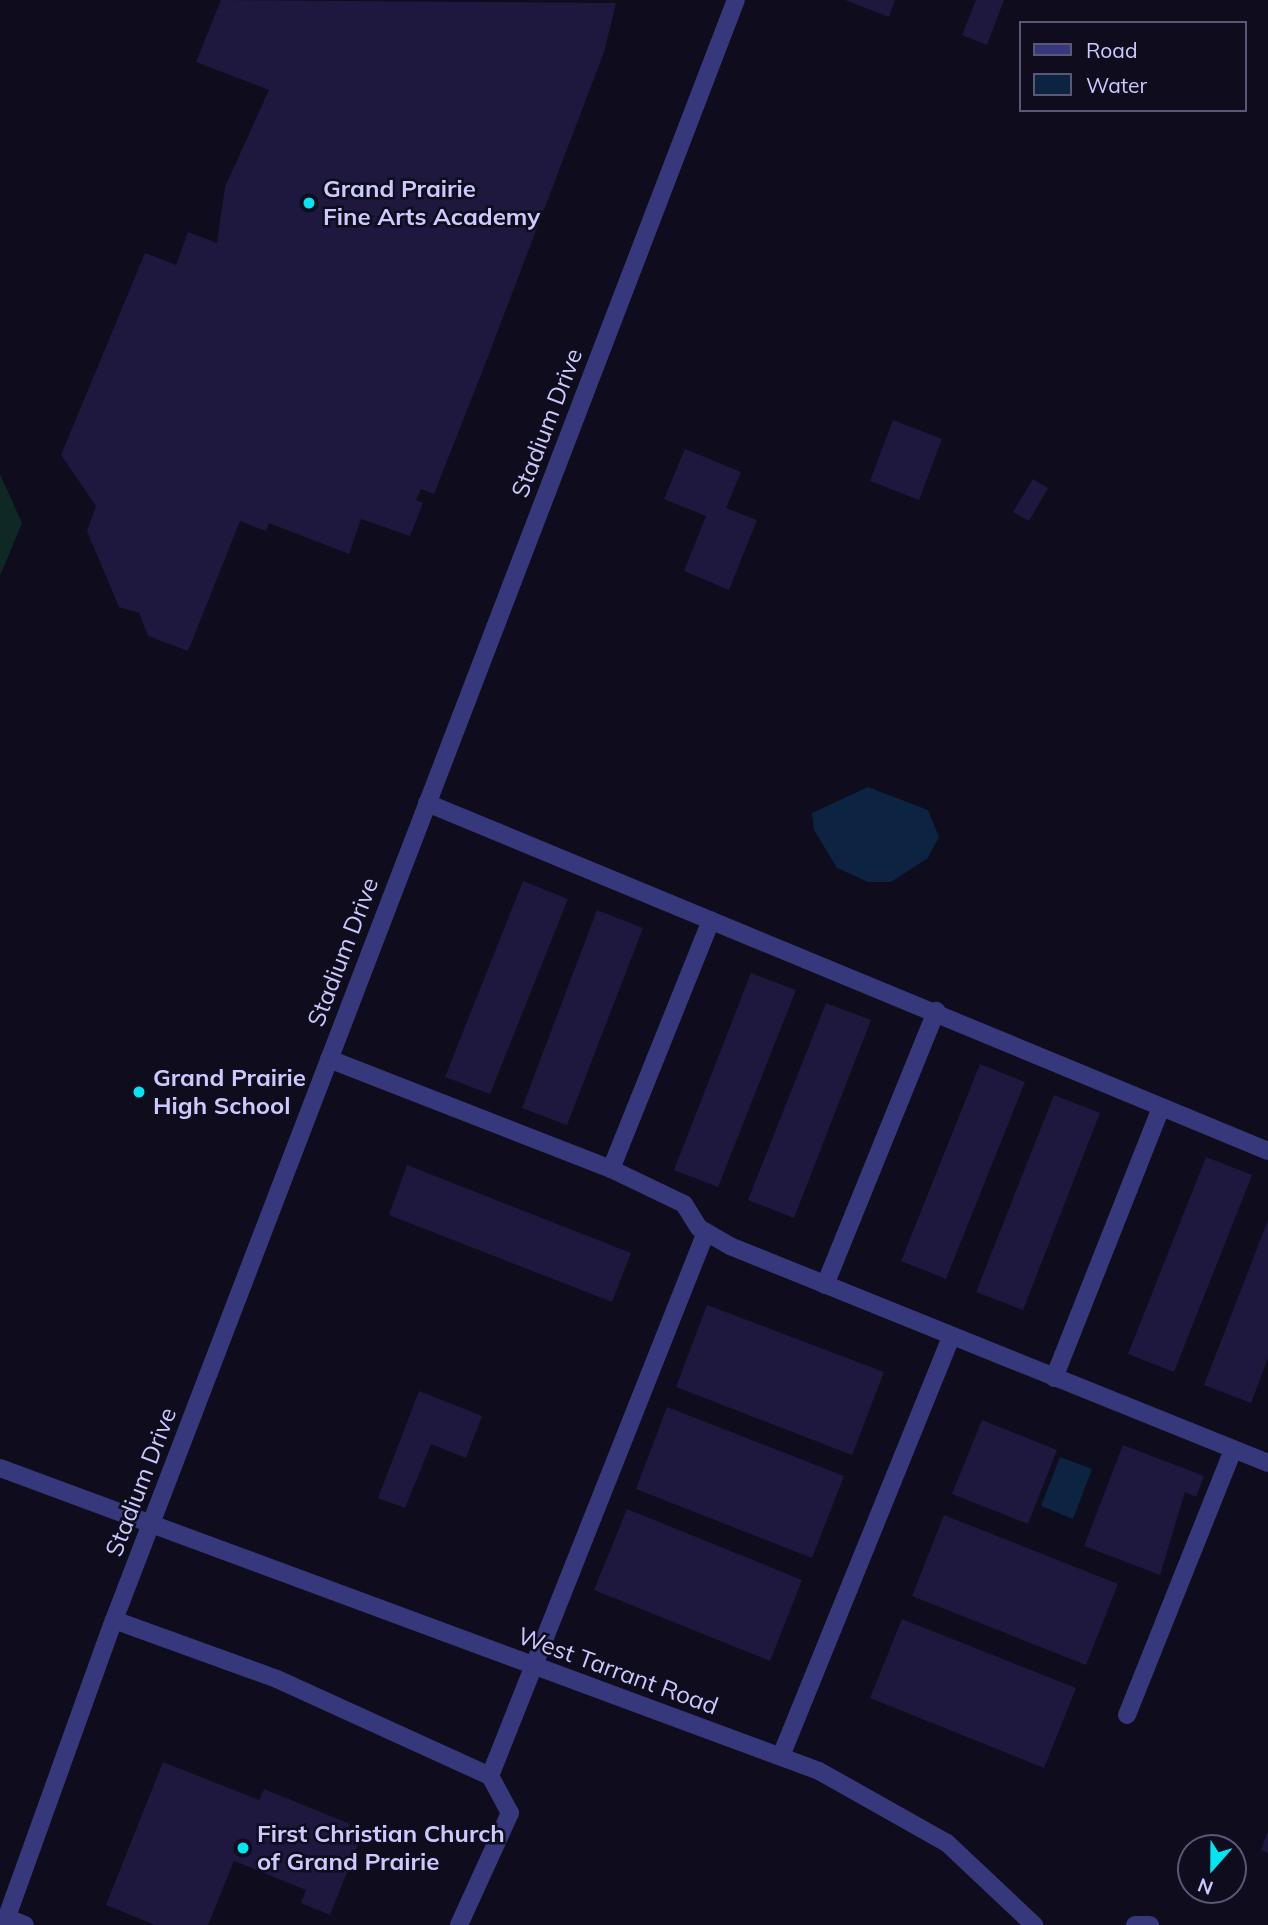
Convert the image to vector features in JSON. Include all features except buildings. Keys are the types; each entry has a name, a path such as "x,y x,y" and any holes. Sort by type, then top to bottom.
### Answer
{"street":[{"name":"Stadium Drive","path":"6,1921 114,1620 736,0"},
{"path":"427,803 1268,1151"},
{"path":"611,1169 710,920"},
{"path":"825,1285 936,1012"},
{"path":"329,1059 611,1169 684,1205 706,1232 825,1285 1268,1463"},
{"path":"1054,1378 1161,1108"},
{"path":"490,1776 530,1665 706,1232"},
{"path":"781,1756 951,1337"},
{"path":"1127,1715 1233,1450"},
{"name":"West Tarrant Road","path":"0,1468 150,1526 819,1771 947,1843 1034,1925"},
{"path":"114,1620 277,1679 490,1776 510,1813 459,1925"},
{"path":"6,1921 25,1925"},
{"path":"1135,1925 1150,1925"}],"green space":[{"path":"0,474 22,523 0,576"}],"water":[{"path":"868,787 928,810 939,837 928,858 891,882 868,882 837,868 814,830 812,813"},
{"path":"1060,1457 1092,1469 1073,1519 1041,1506"}],"place":[{"name":"Grand Prairie Fine Arts Academy","path":"309,203"},
{"name":"Grand Prairie High School","path":"139,1092"},
{"name":"First Christian Church of Grand Prairie","path":"243,1848"}]}
